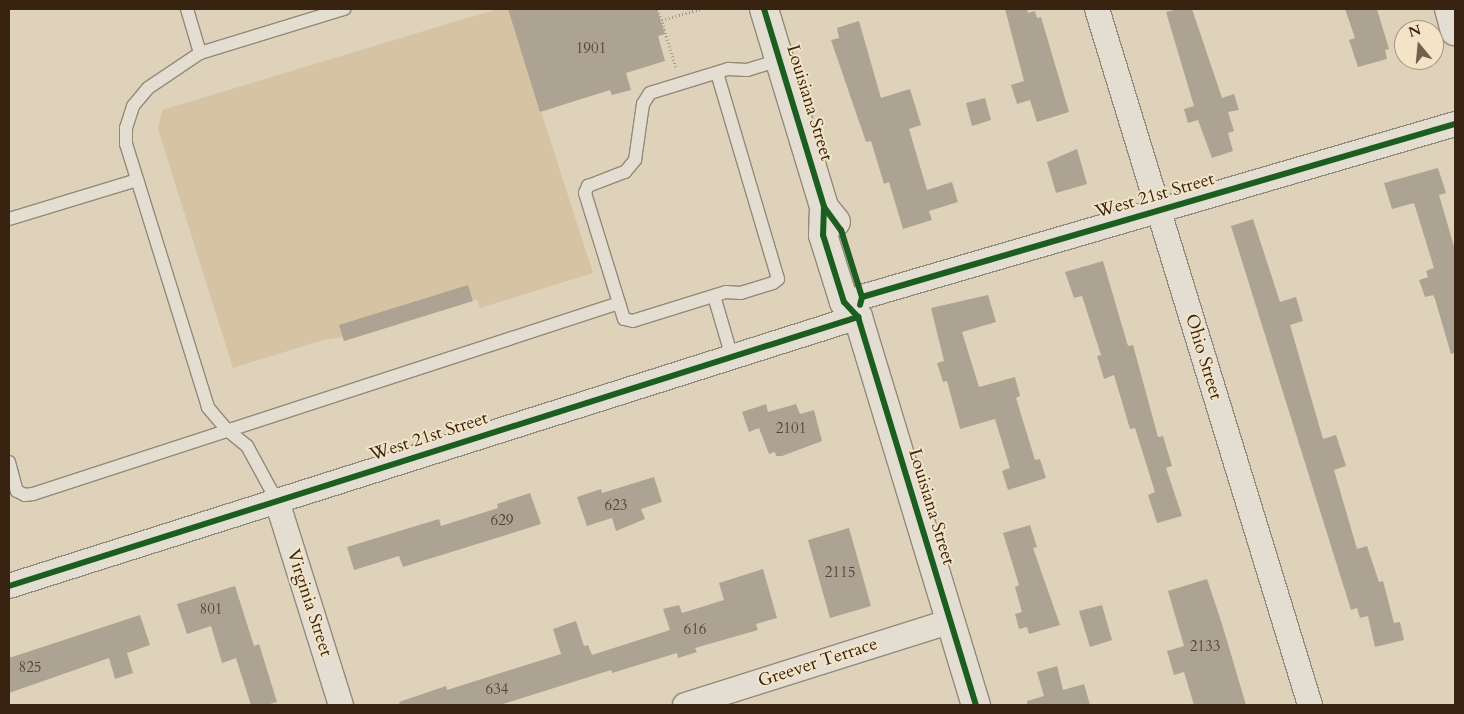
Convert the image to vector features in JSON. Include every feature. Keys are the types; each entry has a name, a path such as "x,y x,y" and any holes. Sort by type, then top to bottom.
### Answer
{"main road":[{"name":"Louisiana Street","path":"764,9 824,207 823,235 844,302 860,307 976,705"},
{"path":"1448,9 1455,31"}],"street":[{"name":"Ohio Street","path":"1097,9 1310,705"},
{"name":"West 21st Street","path":"9,586 732,357 860,307 1159,210 1455,124"},
{"name":"Virginia Street","path":"277,501 341,705"},
{"name":"Greever Terrace","path":"685,705 951,621"}],"lane":[{"path":"187,9 200,53"},
{"path":"277,501 262,468 247,446 227,430 208,408 126,144 126,128 133,106 148,88 200,53 344,9"},
{"path":"717,73 778,279 773,283 741,293 720,294 633,321 624,320 585,193 594,182 625,172 635,160 643,104 650,93 728,69 747,70 780,60"},
{"path":"9,219 137,180"},
{"path":"720,294 732,357"},
{"path":"9,462 18,491 25,495 619,303"}],"path":[{"path":"658,9 677,71"},
{"path":"662,20 700,9"}],"shaded area":[{"path":"497,9 508,9 593,273 480,308 477,299 344,341 342,337 323,340 233,368 158,129 162,110"}],"building":[{"path":"508,9 657,9 665,34 658,36 665,61 626,73 631,90 612,95 610,90 540,112"},
{"path":"1005,9 1027,9 1028,13 1035,11 1037,18 1041,17 1069,112 1037,122 1030,100 1017,104 1011,85 1024,81"},
{"path":"1178,9 1192,9 1222,98 1234,94 1239,110 1228,112 1234,131 1228,133 1233,151 1212,158 1198,120 1188,123 1184,109 1194,106 1166,12"},
{"path":"1345,9 1377,9 1389,49 1385,50 1387,59 1358,67 1349,40 1355,38"},
{"path":"859,21 881,98 910,89 921,125 909,129 927,190 952,182 958,202 929,211 932,220 903,229 889,182 884,184 871,141 866,142 831,40 839,38 837,28"},
{"path":"985,98 991,120 972,126 966,103"},
{"path":"1077,149 1087,184 1056,193 1047,162"},
{"path":"1438,168 1446,193 1439,195 1455,250 1455,353 1451,354 1435,299 1433,295 1425,297 1419,280 1428,277 1426,271 1434,268 1414,203 1392,209 1384,183"},
{"path":"1253,219 1280,302 1296,297 1303,321 1290,325 1323,439 1336,435 1346,466 1334,470 1357,549 1367,546 1379,582 1383,581 1394,623 1400,622 1404,640 1375,647 1368,616 1360,618 1357,608 1351,610 1231,226"},
{"path":"1103,261 1128,346 1133,345 1158,437 1163,436 1172,466 1166,468 1182,516 1157,523 1148,495 1155,492 1135,428 1130,429 1114,375 1104,379 1097,356 1101,355 1082,296 1074,298 1065,272"},
{"path":"468,285 473,301 344,341 339,325"},
{"path":"988,295 996,322 962,332 979,387 1015,377 1020,396 1016,398 1035,460 1040,459 1046,478 1008,490 1002,471 1010,468 995,419 960,429 947,381 943,382 937,363 944,361 931,308"},
{"path":"766,404 768,412 796,404 800,414 814,410 822,441 782,456 776,456 775,452 769,454 759,428 749,432 742,412"},
{"path":"654,477 662,502 641,509 645,519 616,531 612,518 587,526 577,497 601,489 602,493"},
{"path":"530,493 541,524 403,567 399,556 354,570 347,547 439,519 441,526 498,508 497,504"},
{"path":"1030,525 1037,547 1033,548 1060,625 1029,634 1027,627 1019,629 1015,614 1022,612 1015,587 1019,585 1003,533"},
{"path":"849,528 871,606 830,618 808,540"},
{"path":"763,569 777,618 756,624 758,630 695,648 697,652 678,658 677,653 612,673 611,670 500,705 400,705 399,702 446,686 447,690 561,654 553,629 576,621 584,646 588,645 592,655 670,630 663,609 679,605 682,613 724,600 719,583"},
{"path":"1207,579 1246,705 1194,705 1184,672 1174,675 1167,651 1184,646 1168,591"},
{"path":"235,586 254,646 259,644 277,702 266,705 251,705 236,658 222,663 211,626 187,634 177,604"},
{"path":"1102,605 1112,640 1090,647 1079,611"},
{"path":"140,615 150,645 127,653 133,673 115,679 109,658 9,693 9,658"},
{"path":"1057,666 1063,690 1084,684 1090,705 1027,705 1027,701 1044,696 1037,672"}],"cycle path":[{"path":"764,9 824,207 841,230 862,297 860,305"},
{"path":"862,297 1455,124"},
{"path":"824,207 823,235 844,302 858,317 976,705"},
{"path":"9,586 858,317"}]}
